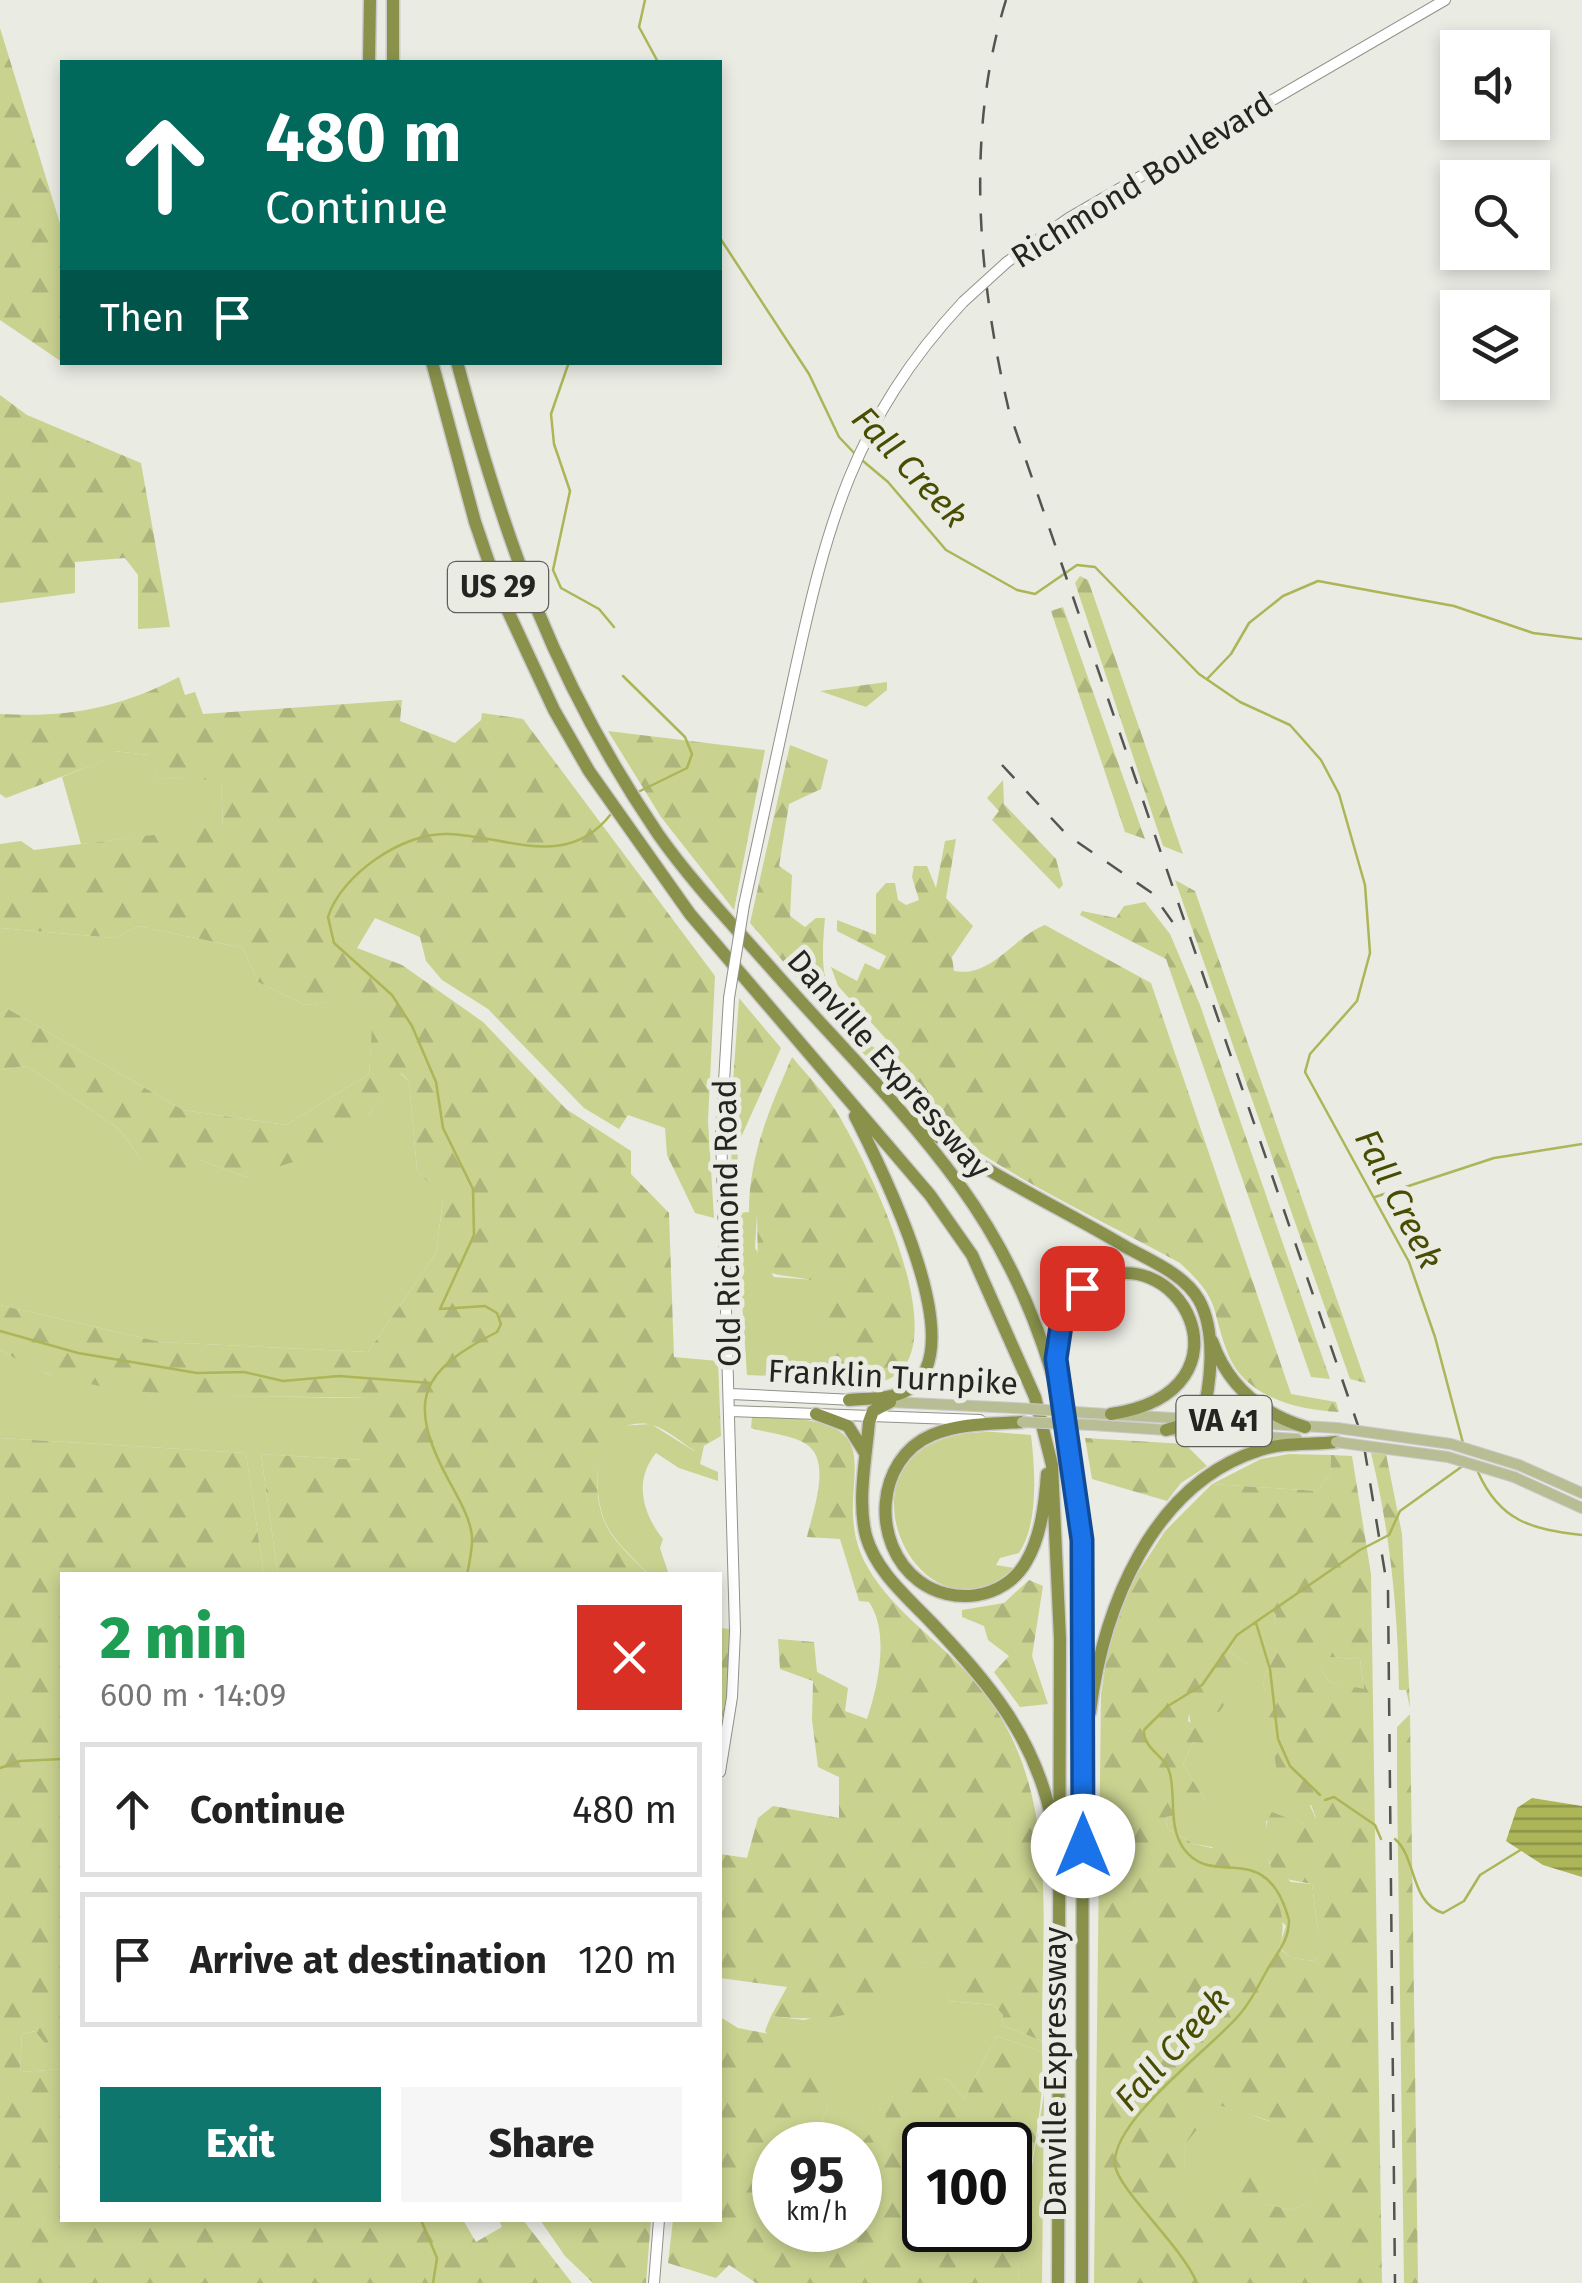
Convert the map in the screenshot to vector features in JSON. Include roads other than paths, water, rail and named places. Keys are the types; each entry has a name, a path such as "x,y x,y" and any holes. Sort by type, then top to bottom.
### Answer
{"highway":[{"path":"369,60 370,0"},
{"path":"393,0 393,60"},
{"name":"Danville Expressway","path":"433,365 475,522 500,592 554,710 632,836 690,914 930,1196 972,1254 992,1292 1043,1421 1058,1534 1058,2283"},
{"name":"Danville Expressway","path":"459,365 524,586 574,697 622,779 708,898 944,1164 992,1233 1033,1316 1059,1396 1081,1519 1082,2283"},
{"path":"870,1080 962,1155 1181,1279 1198,1299 1226,1374 1265,1412 1304,1426"},
{"path":"842,1092 918,1262 932,1344 926,1369 908,1390 849,1400"},
{"path":"1059,1396 1058,1330 1072,1298 1082,1288 1112,1274 1154,1280 1176,1295 1188,1313 1194,1345 1189,1368 1164,1399 1150,1407 1111,1414"},
{"path":"1166,1430 1200,1420 1209,1335"},
{"path":"890,1402 870,1416 864,1522 872,1553 985,1679 1018,1726 1048,1802 1058,1877"},
{"path":"816,1414 848,1426 866,1458"},
{"path":"1022,1422 945,1429 914,1444 898,1460 886,1489 886,1524 900,1560 920,1583 948,1595 980,1596 1005,1583 1026,1563 1044,1498 1043,1421"},
{"path":"1083,1769 1092,1692 1107,1628 1131,1569 1163,1520 1203,1480 1243,1456 1336,1435"}],"main road":[{"name":"Richmond Boulevard","path":"792,680 815,574 840,493 872,426 908,369 964,302 1007,262 1069,218 1445,0"},
{"name":"Old Richmond Road","path":"722,1758 734,1676 732,1411 721,1132 728,998 792,680"},
{"name":"Franklin Turnpike","path":"731,1394 1304,1426 1448,1457 1514,1477 1582,1508"},
{"name":"Franklin Turnpike","path":"732,1411 1336,1435 1451,1444 1519,1465 1582,1493"},
{"path":"654,2283 659,2222"}],"waterway":[{"name":"Fall Creek","path":"645,0 639,27 657,60"},
{"name":"Fall Creek","path":"722,241 809,374 839,437 857,456"},
{"path":"568,365 551,414 554,444 570,491 553,570 561,588 599,609 614,627"},
{"name":"Fall Creek","path":"863,461 888,482 946,550 1017,590 1035,594 1077,565 1095,567 1199,674 1240,702 1290,725 1321,760 1339,794 1365,885 1370,953 1357,1001 1310,1054 1305,1072 1409,1262 1435,1337 1463,1443"},
{"path":"1208,678 1231,654 1249,623 1283,596 1318,581 1454,606 1533,633 1582,639"},
{"path":"623,676 685,737 692,754 687,768 636,793"},
{"path":"468,1572 471,1529 435,1451 425,1407 437,1374 497,1332 501,1324 497,1313 485,1306 440,1309 474,1235 473,1189 443,1128 436,1082 412,1026 392,995 334,943 328,917 335,901 360,872 412,840 448,834 556,846 594,831 611,814"},
{"path":"1375,1197 1494,1158 1582,1144"},
{"path":"0,1331 78,1353 197,1373 244,1372 283,1381 339,1376 430,1383"},
{"name":"Fall Creek","path":"1197,2283 1119,2176 1115,2165 1118,2147 1145,2107 1245,2008 1284,1943 1289,1920 1279,1895 1267,1879 1254,1871 1210,1866 1184,1849 1174,1822 1168,1767 1147,1743 1144,1730 1168,1706 1202,1685 1237,1635 1360,1550 1389,1535 1400,1511 1464,1465"},
{"path":"1478,1472 1496,1502 1520,1520 1548,1530 1582,1535"},
{"path":"1256,1623 1270,1669 1278,1739 1290,1766 1320,1795"},
{"path":"0,1768 20,1761 60,1759"},
{"path":"1325,1800 1334,1797 1375,1825 1381,1839"},
{"path":"1395,1839 1425,1900 1443,1913 1464,1901 1480,1875 1522,1849"},
{"path":"422,2222 437,2258 433,2283"}],"railway":[{"path":"1006,0 985,101 980,205 990,310 1009,411 1363,1440 1388,1591 1395,2283"},
{"path":"1002,765 1067,835 1152,893 1176,927"}]}
